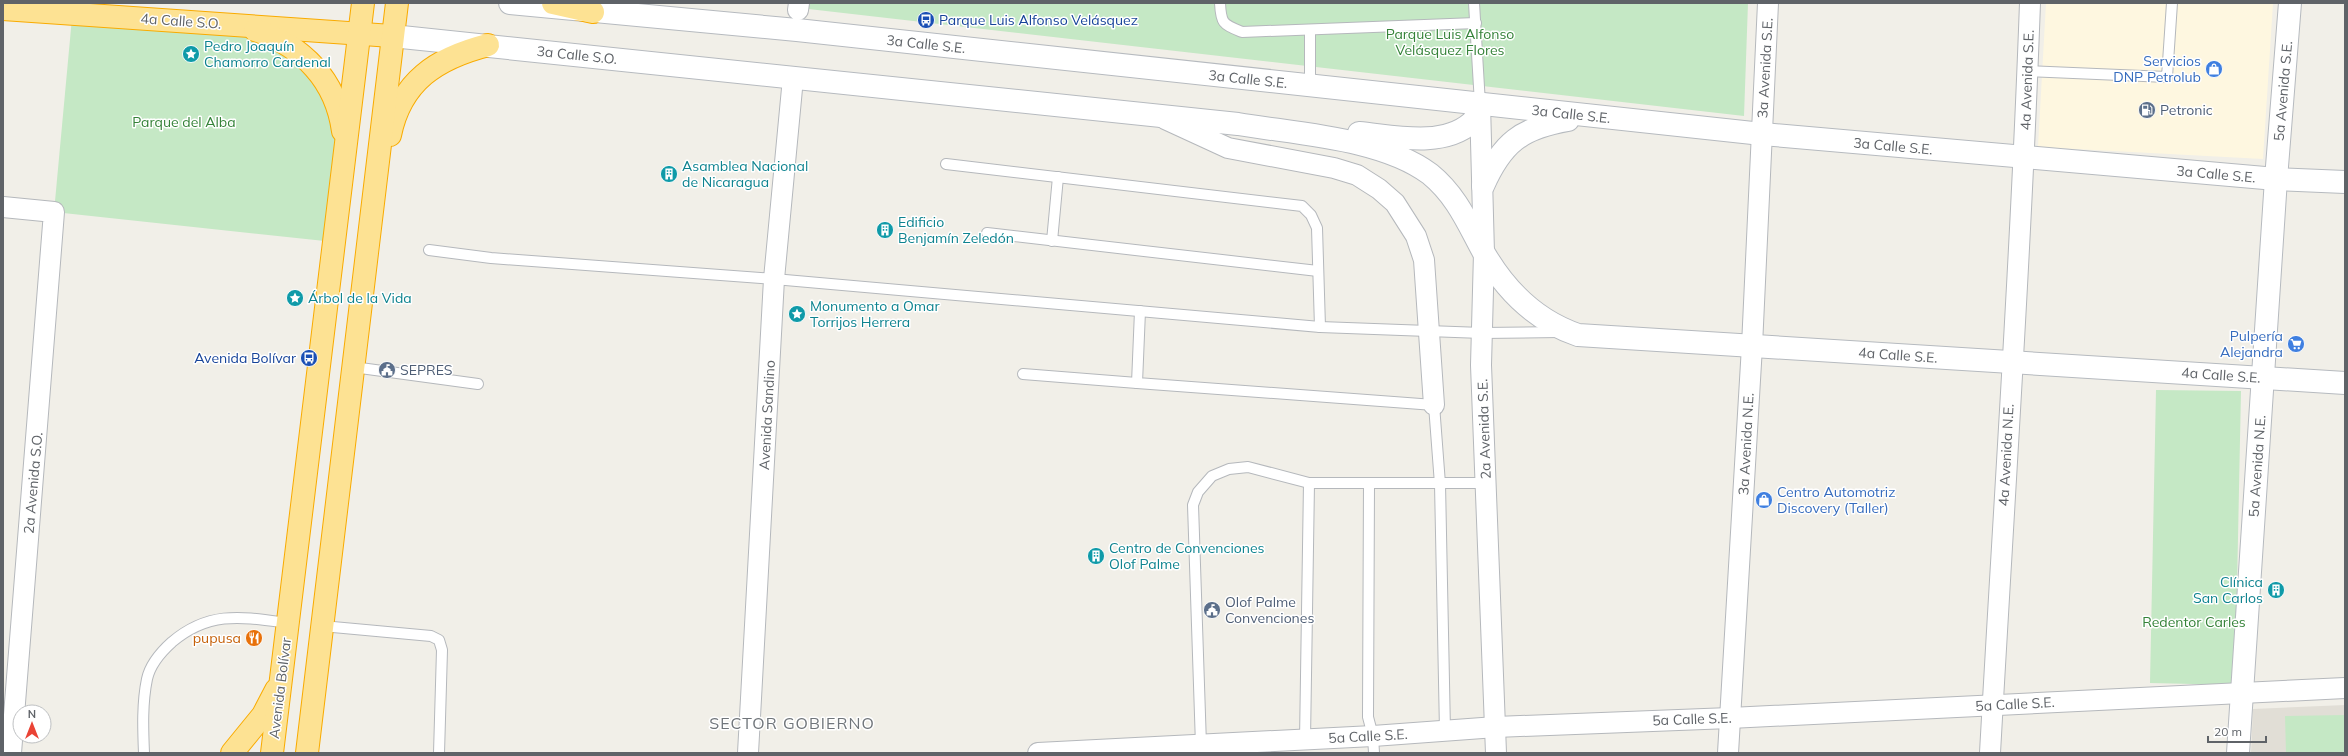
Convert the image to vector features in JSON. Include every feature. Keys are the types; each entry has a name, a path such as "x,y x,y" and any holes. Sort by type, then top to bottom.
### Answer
{"highway":[{"name":"Avenida Bolívar","path":"272,753 363,3"},
{"path":"307,753 397,3"},
{"path":"554,3 593,12"},
{"name":"4a Calle S.O.","path":"3,9 360,33"},
{"path":"237,24 280,41 307,59 318,70 326,81 338,107 345,150"},
{"name":"3a Calle S.O.","path":"360,33 392,36"},
{"path":"368,242 391,130 405,95 418,79 436,66 456,55 488,45"},
{"path":"232,753 247,737 270,704 282,676"}],"street":[{"path":"510,3 593,12 615,8 798,14"},
{"name":"3a Avenida S.E.","path":"1762,134 1768,3"},
{"name":"4a Avenida S.E.","path":"2024,158 2030,3"},
{"name":"5a Avenida S.E.","path":"2276,179 2290,3"},
{"name":"3a Calle S.E.","path":"798,14 1310,86 1762,134 2276,179 2345,182"},
{"name":"3a Calle S.O.","path":"392,36 793,78"},
{"path":"793,78 1238,124 1430,138 1455,133 1468,125 1475,117 1480,104"},
{"name":"Avenida Sandino","path":"748,753 774,279 793,78"},
{"name":"2a Avenida S.E.","path":"1480,104 1484,253 1481,365 1496,753"},
{"path":"1158,115 1228,148 1334,168 1357,175 1379,189 1395,203 1416,236 1424,260 1434,405"},
{"path":"1483,186 1500,154 1519,136 1544,125 1597,117"},
{"path":"1238,124 1366,145 1390,152 1413,163 1445,188 1457,203 1484,253"},
{"name":"3a Avenida N.E.","path":"1728,753 1752,346 1762,134"},
{"name":"4a Avenida N.E.","path":"1990,753 2011,362 2024,158"},
{"name":"5a Avenida N.E.","path":"2238,753 2276,179"},
{"name":"2a Avenida S.O.","path":"3,207 54,212 11,753"},
{"name":"4a Calle S.E.","path":"1484,253 1507,285 1529,309 1546,321 1578,335 2345,384"},
{"name":"5a Calle S.E.","path":"1038,753 1305,740 1374,745 1446,731 1496,726 1730,718 2345,688"}],"lane":[{"path":"1220,3 1221,19 1226,26 1242,32 1310,31 1476,23"},
{"path":"1474,3 1480,104"},
{"path":"2027,71 2168,77 2172,3"},
{"path":"1310,31 1310,86"},
{"path":"946,164 1302,206 1311,215 1317,228 1320,327"},
{"path":"1052,241 1058,177"},
{"path":"987,233 1318,271"},
{"path":"429,250 491,258 774,279 1320,327 1482,333 1570,332"},
{"path":"1137,383 1140,311"},
{"path":"353,367 478,384"},
{"path":"1022,374 1434,405 1440,484 1446,731"},
{"path":"1201,745 1193,505 1198,492 1212,476 1229,469 1248,467 1309,483 1486,483"},
{"path":"1305,740 1309,483"},
{"path":"1369,484 1368,717 1374,745"},
{"path":"144,753 143,720 147,678 154,663 165,648 189,629 212,619 240,617 288,623"},
{"path":"322,626 431,636 440,640 442,650 439,753"}],"shaded area":[{"path":"2046,3 2273,3 2263,159 2038,147"},
{"path":"2345,705 2345,753 2251,753 2253,709"}],"green space":[{"name":"Parque Luis Alfonso Velásquez Flores","path":"791,3 1748,3 1744,116 791,7"},
{"name":"Parque del Alba","path":"73,7 280,41 338,107 334,242 54,212"},
{"name":"Redentor Carles","path":"2156,390 2241,391 2235,685 2150,683"},
{"path":"2345,715 2345,753 2286,753 2285,716"}],"place":[{"name":"Parque Luis Alfonso Velásquez","path":"926,20"},
{"name":"Pedro Joaquín Chamorro Cardenal","path":"191,54"},
{"name":"Servicios DNP Petrolub","path":"2214,69"},
{"name":"Petronic","path":"2147,110"},
{"name":"Asamblea Nacional de Nicaragua","path":"669,174"},
{"name":"Edificio Benjamín Zeledón","path":"885,230"},
{"name":"Árbol de la Vida","path":"295,298"},
{"name":"Monumento a Omar Torrijos Herrera","path":"797,314"},
{"name":"Pulpería Alejandra","path":"2296,344"},
{"name":"Avenida Bolívar","path":"309,358"},
{"name":"SEPRES","path":"387,370"},
{"name":"Centro Automotriz Discovery (Taller)","path":"1764,500"},
{"name":"Centro de Convenciones Olof Palme","path":"1096,556"},
{"name":"Clínica San Carlos","path":"2276,590"},
{"name":"Olof Palme Convenciones","path":"1212,610"},
{"name":"pupusa","path":"254,638"}],"district":[{"name":"SECTOR GOBIERNO","path":"792,723"}]}
